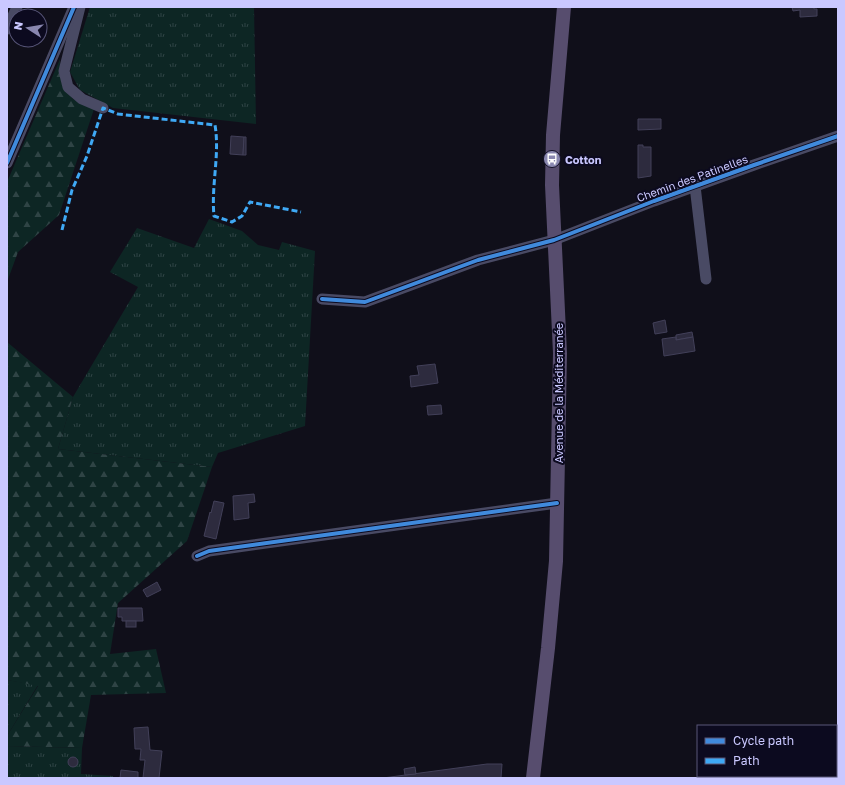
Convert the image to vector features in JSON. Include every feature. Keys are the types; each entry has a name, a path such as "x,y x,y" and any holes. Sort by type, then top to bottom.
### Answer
{"main road":[{"name":"Avenue de la Méditerranée","path":"533,778 548,648 556,561 560,353 554,240 552,135 564,7"}],"street":[{"path":"7,29 17,7"},
{"path":"7,163 74,7"},
{"path":"80,7 64,71 68,87 82,99 103,108"},
{"name":"Chemin des Patinelles","path":"322,299 365,302 478,260 554,240 695,186 838,136"},
{"path":"695,186 706,279"},
{"path":"197,556 209,551 557,503"}],"green space":[{"path":"90,7 254,7 256,124 113,108 80,90 70,72"},
{"path":"60,59 61,82 73,99 94,109 59,215 18,252 7,282 7,182"},
{"path":"209,219 242,231 258,245 279,250 282,242 315,251 305,426 218,453 212,467 58,449 73,397 138,287 110,272 137,228 194,248"},
{"path":"7,342 73,397 58,449 212,467 187,541 118,603 110,654 156,649 166,693 91,695 82,748 7,746 7,736 38,686 7,680"},
{"path":"7,680 38,685 7,736"},
{"path":"7,746 82,748 81,774 113,776 113,778 7,778"}],"building":[{"path":"792,7 814,7 814,9 817,9 817,16 800,17 800,10 793,11"},
{"path":"638,119 661,119 661,129 638,130"},
{"path":"231,136 244,137 243,155 230,154"},
{"path":"244,137 246,137 246,155 243,155"},
{"path":"638,145 643,145 643,147 651,147 651,176 638,178"},
{"path":"665,320 667,332 655,334 653,323"},
{"path":"692,332 693,337 676,340 676,335"},
{"path":"676,337 676,340 693,337 695,351 664,356 662,339"},
{"path":"435,364 438,383 411,387 410,376 419,375 417,366"},
{"path":"441,405 442,414 428,415 427,406"},
{"path":"254,494 255,502 248,503 249,518 234,520 233,496"},
{"path":"214,501 224,503 216,539 204,536"},
{"path":"157,582 161,590 147,597 143,590"},
{"path":"118,608 142,608 143,621 122,621 122,617 118,617"},
{"path":"126,621 136,621 136,627 126,627"},
{"path":"148,727 150,750 162,751 159,778 143,778 145,760 140,760 141,749 135,749 134,728"},
{"path":"73,757 78,762 73,767 68,762"},
{"path":"487,764 502,764 501,778 383,778"},
{"path":"415,767 416,774 405,775 404,769"},
{"path":"121,770 138,772 138,778 120,778"}],"marked path":[{"path":"62,230 72,190 87,156 103,108 118,114 215,125 217,148 213,204 214,216 232,222 242,216 250,202 301,212"}],"cycle path":[{"path":"7,163 74,7"},
{"path":"322,299 365,302 478,260 554,240 654,201 838,136"},
{"path":"197,556 209,551 557,503"}],"place":[{"name":"Cotton","path":"552,159"}]}
